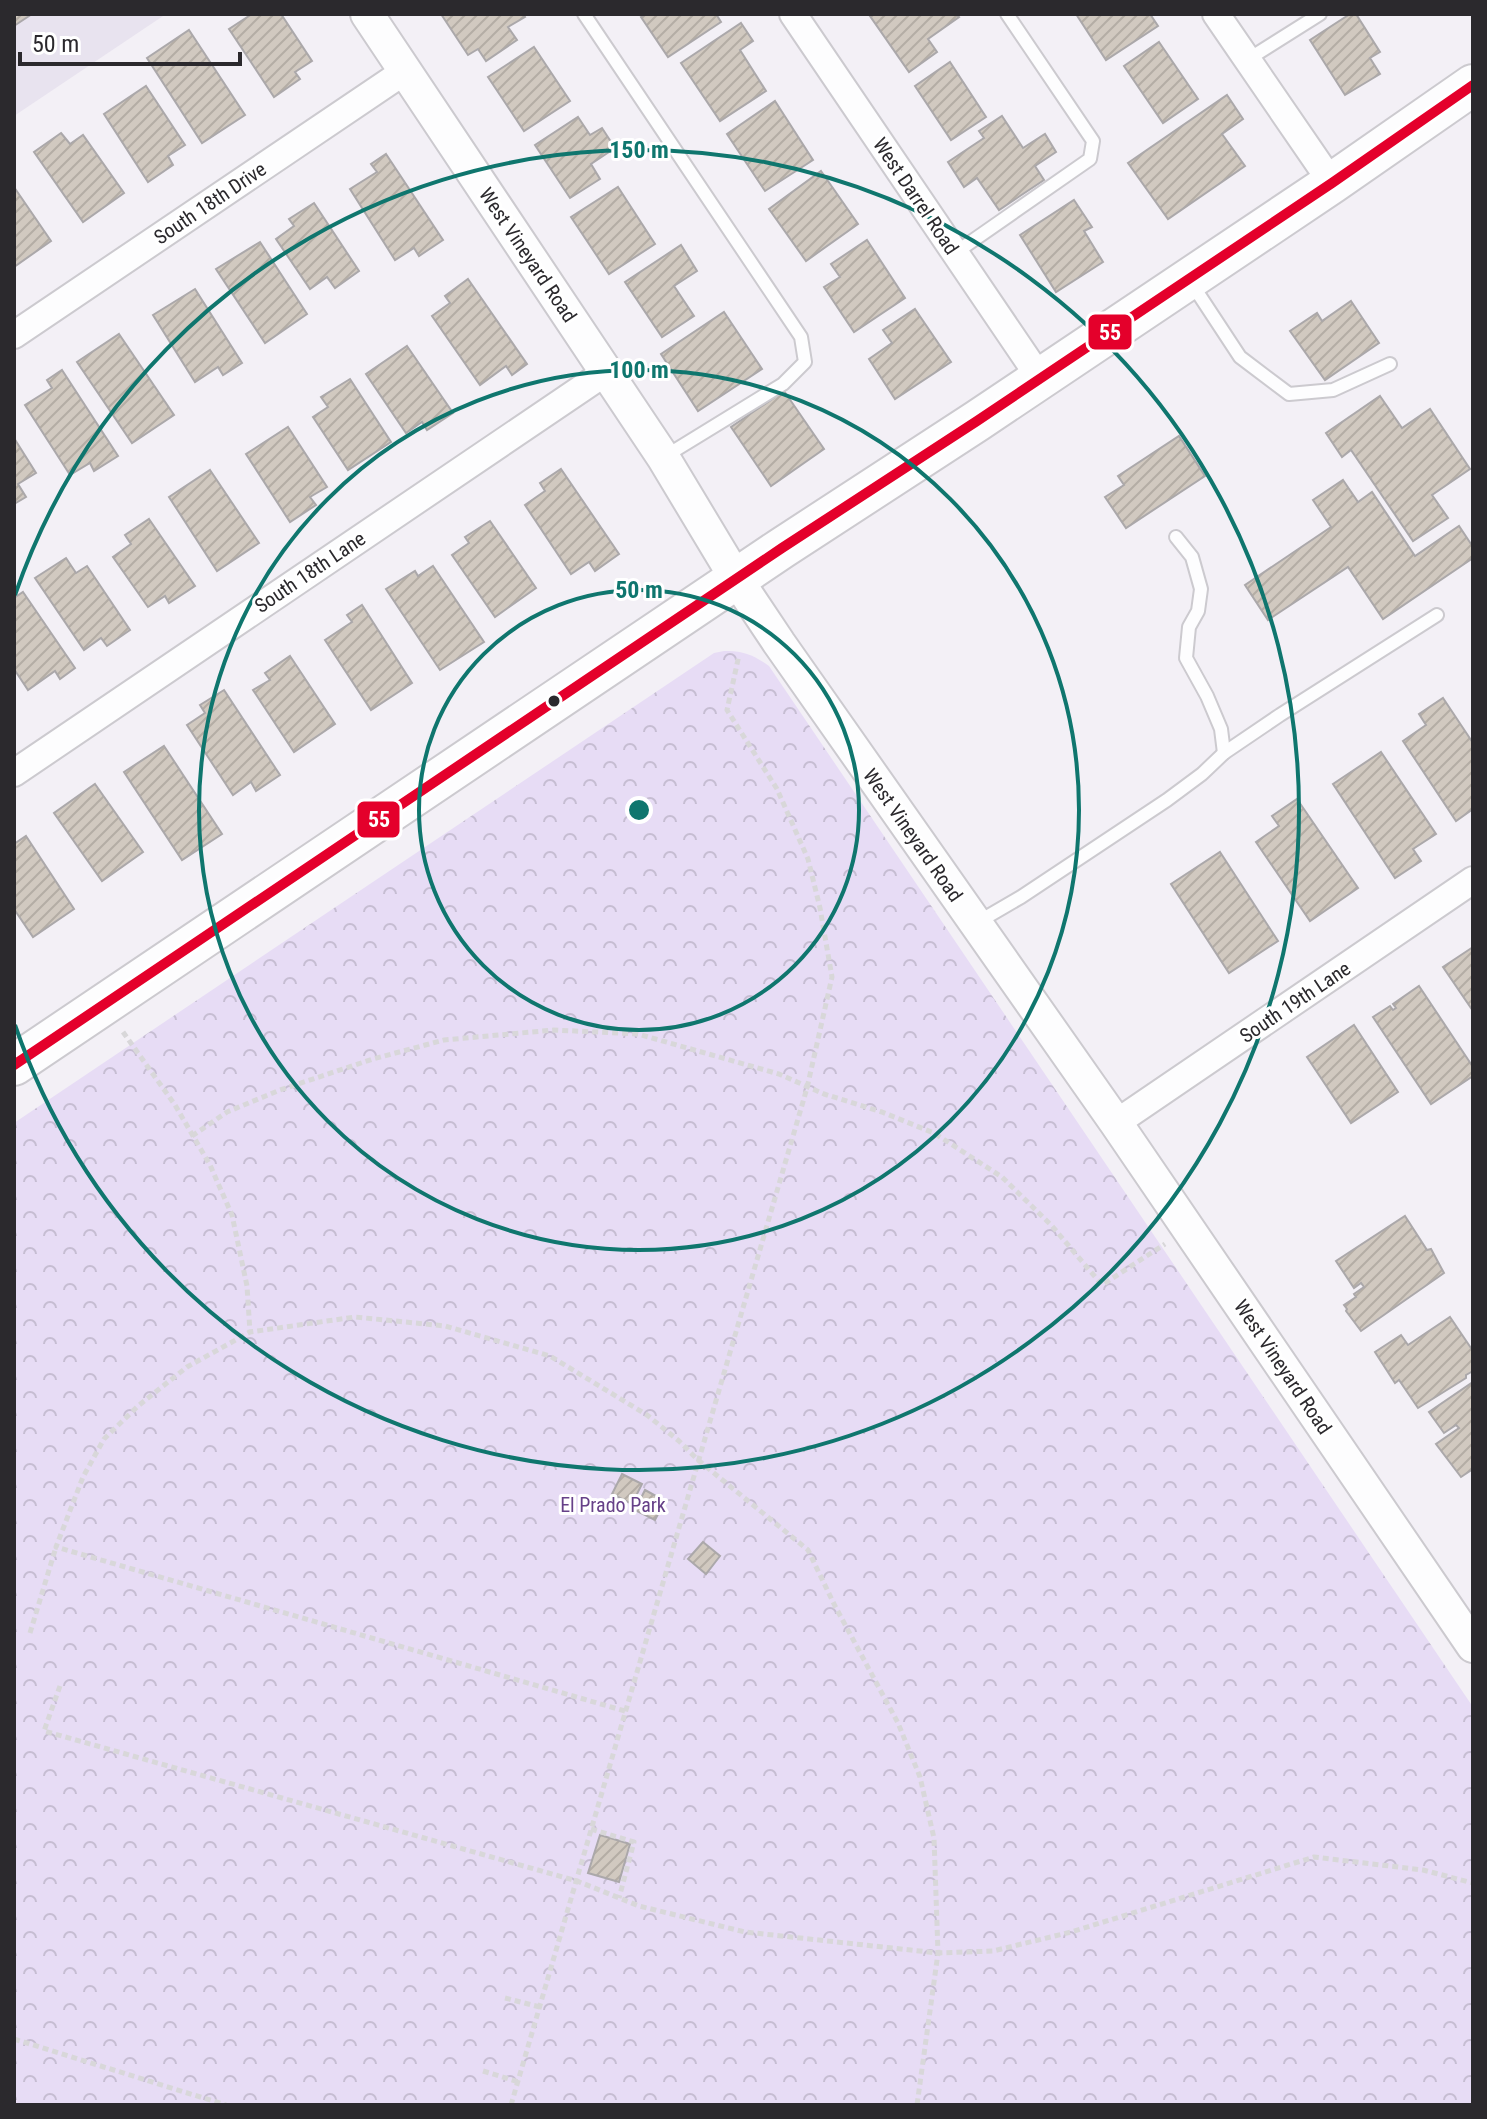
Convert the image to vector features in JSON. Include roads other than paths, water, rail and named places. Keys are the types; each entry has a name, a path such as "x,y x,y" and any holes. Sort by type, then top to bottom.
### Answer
{"main road":[{"path":"14,1065 782,548 1332,183 1473,85"}],"street":[{"name":"West Vineyard Road","path":"367,14 663,457 779,643 1116,1123 1472,1643"},
{"name":"West Darrel Road","path":"793,14 1040,378"},
{"path":"1216,14 1332,183"},
{"name":"South 18th Drive","path":"14,335 405,71"},
{"name":"South 18th Lane","path":"14,773 606,372"},
{"name":"South 19th Lane","path":"1116,1123 1473,880"}],"lane":[{"path":"584,14 801,337 805,362 783,384 663,457"},
{"path":"955,253 1090,159 1093,141 1007,14"},
{"path":"1247,60 1320,14"},
{"path":"1188,278 1240,357 1289,394 1333,390 1390,364"},
{"path":"1176,537 1192,557 1201,589 1198,611 1189,627 1186,658 1221,729 1224,753"},
{"path":"976,924 1167,800 1224,753 1280,715 1437,615"}],"park label":[{"name":"El Prado Park","path":"613,1505"}]}
